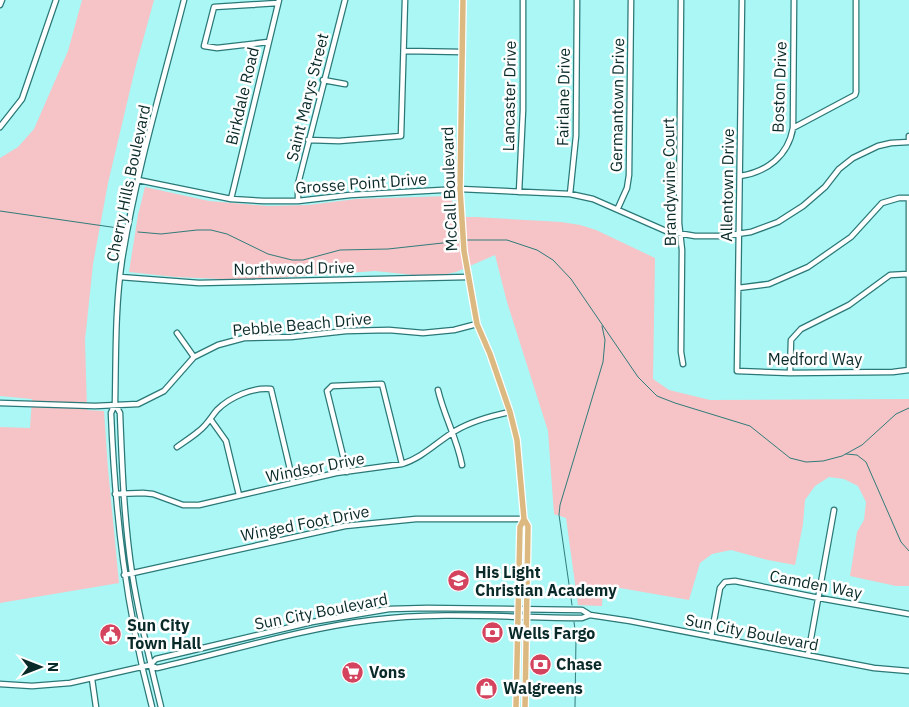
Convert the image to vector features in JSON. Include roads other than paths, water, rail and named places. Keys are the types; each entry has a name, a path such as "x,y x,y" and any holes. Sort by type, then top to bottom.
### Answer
{"main road":[{"name":"McCall Boulevard","path":"463,0 460,189 464,251 477,324 490,354 510,412 517,440 524,519 528,526 525,707"},
{"name":"McCall Boulevard","path":"516,707 520,527 524,519"}],"street":[{"path":"0,5 2,0"},
{"path":"0,127 22,99 56,0"},
{"name":"Cherry Hills Boulevard","path":"152,707 124,575 115,494 111,413 115,404 116,336 120,277 128,225 184,0"},
{"name":"Saint Marys Street","path":"298,201 298,184 308,140 344,0"},
{"path":"308,140 339,141 401,136 405,0"},
{"name":"Lancaster Drive","path":"520,192 523,110 523,0"},
{"name":"Fairlane Drive","path":"570,194 576,136 577,0"},
{"name":"Germantown Drive","path":"618,208 627,188 629,175 631,0"},
{"name":"Brandywine Court","path":"682,0 679,223 681,234 681,352 683,364"},
{"name":"Allentown Drive","path":"738,371 742,0"},
{"name":"Boston Drive","path":"740,176 754,174 763,169 785,151 790,141 793,128 794,0"},
{"path":"793,128 855,95 856,0"},
{"path":"268,42 217,48 204,46 214,8 279,2"},
{"name":"Birkdale Road","path":"231,198 279,2"},
{"path":"405,51 462,52"},
{"path":"323,80 345,84"},
{"path":"909,136 909,142"},
{"name":"Grosse Point Drive","path":"138,180 253,201 298,201 460,189 570,194 593,199 618,208 655,227 681,234 710,236 739,234 764,228 778,222 803,206 846,163 860,154 884,144 909,142"},
{"path":"738,288 769,284 808,267 852,237 882,203 898,198 909,198 909,319"},
{"path":"790,373 791,340 801,329 849,304 890,275 908,274"},
{"name":"Northwood Drive","path":"120,277 199,283 468,277"},
{"name":"Medford Way","path":"738,371 790,373 893,372 909,370 909,319"},
{"name":"Pebble Beach Drive","path":"0,403 95,406 138,404 164,391 194,357 218,345 244,338 346,331 388,330 423,333 454,330 477,324"},
{"path":"177,333 194,357"},
{"path":"347,472 327,391 332,386 382,384 402,464"},
{"path":"177,447 199,431 211,420 217,410 231,399 262,388 271,389 293,482"},
{"path":"438,390 442,405 454,432 462,465"},
{"name":"Cherry Hills Boulevard","path":"115,404 120,413 124,494 132,573 139,616 161,707"},
{"name":"Windsor Drive","path":"115,494 153,494 183,505 199,505 293,482 402,464 413,461 454,432 486,418 510,412"},
{"path":"211,420 226,441 239,495"},
{"path":"808,655 834,510"},
{"name":"Winged Foot Drive","path":"124,575 345,526 416,519 524,519"},
{"name":"Camden Way","path":"712,637 720,588 725,582 735,581 909,614"},
{"name":"Sun City Boulevard","path":"0,684 50,685 92,679 150,665 156,659 312,622 360,613 408,608 582,610 590,614 874,668 909,671"},
{"name":"Sun City Boulevard","path":"150,665 157,668 315,630 370,620 434,615 582,618 590,614"},
{"path":"92,679 96,707"}],"waterway":[{"path":"0,211 118,228"},
{"path":"138,232 161,234 211,230 227,234 268,254 292,260 303,260 340,250 388,249 461,241"},
{"path":"465,240 507,240 537,250 553,260 571,279 638,377 657,396 750,426 790,458 806,462 823,461 842,456 862,445 896,414 909,408"},
{"path":"572,605 559,515 560,505 603,362 605,340 602,326"},
{"path":"846,454 857,455 866,462 901,542 909,551"},
{"path":"574,622 576,637 575,707"}],"place":[{"name":"His Light Christian Academy","path":"459,581"},
{"name":"Wells Fargo","path":"492,633"},
{"name":"Sun City Town Hall","path":"111,634"},
{"name":"Chase","path":"540,664"},
{"name":"Vons","path":"353,672"},
{"name":"Walgreens","path":"487,688"}]}
